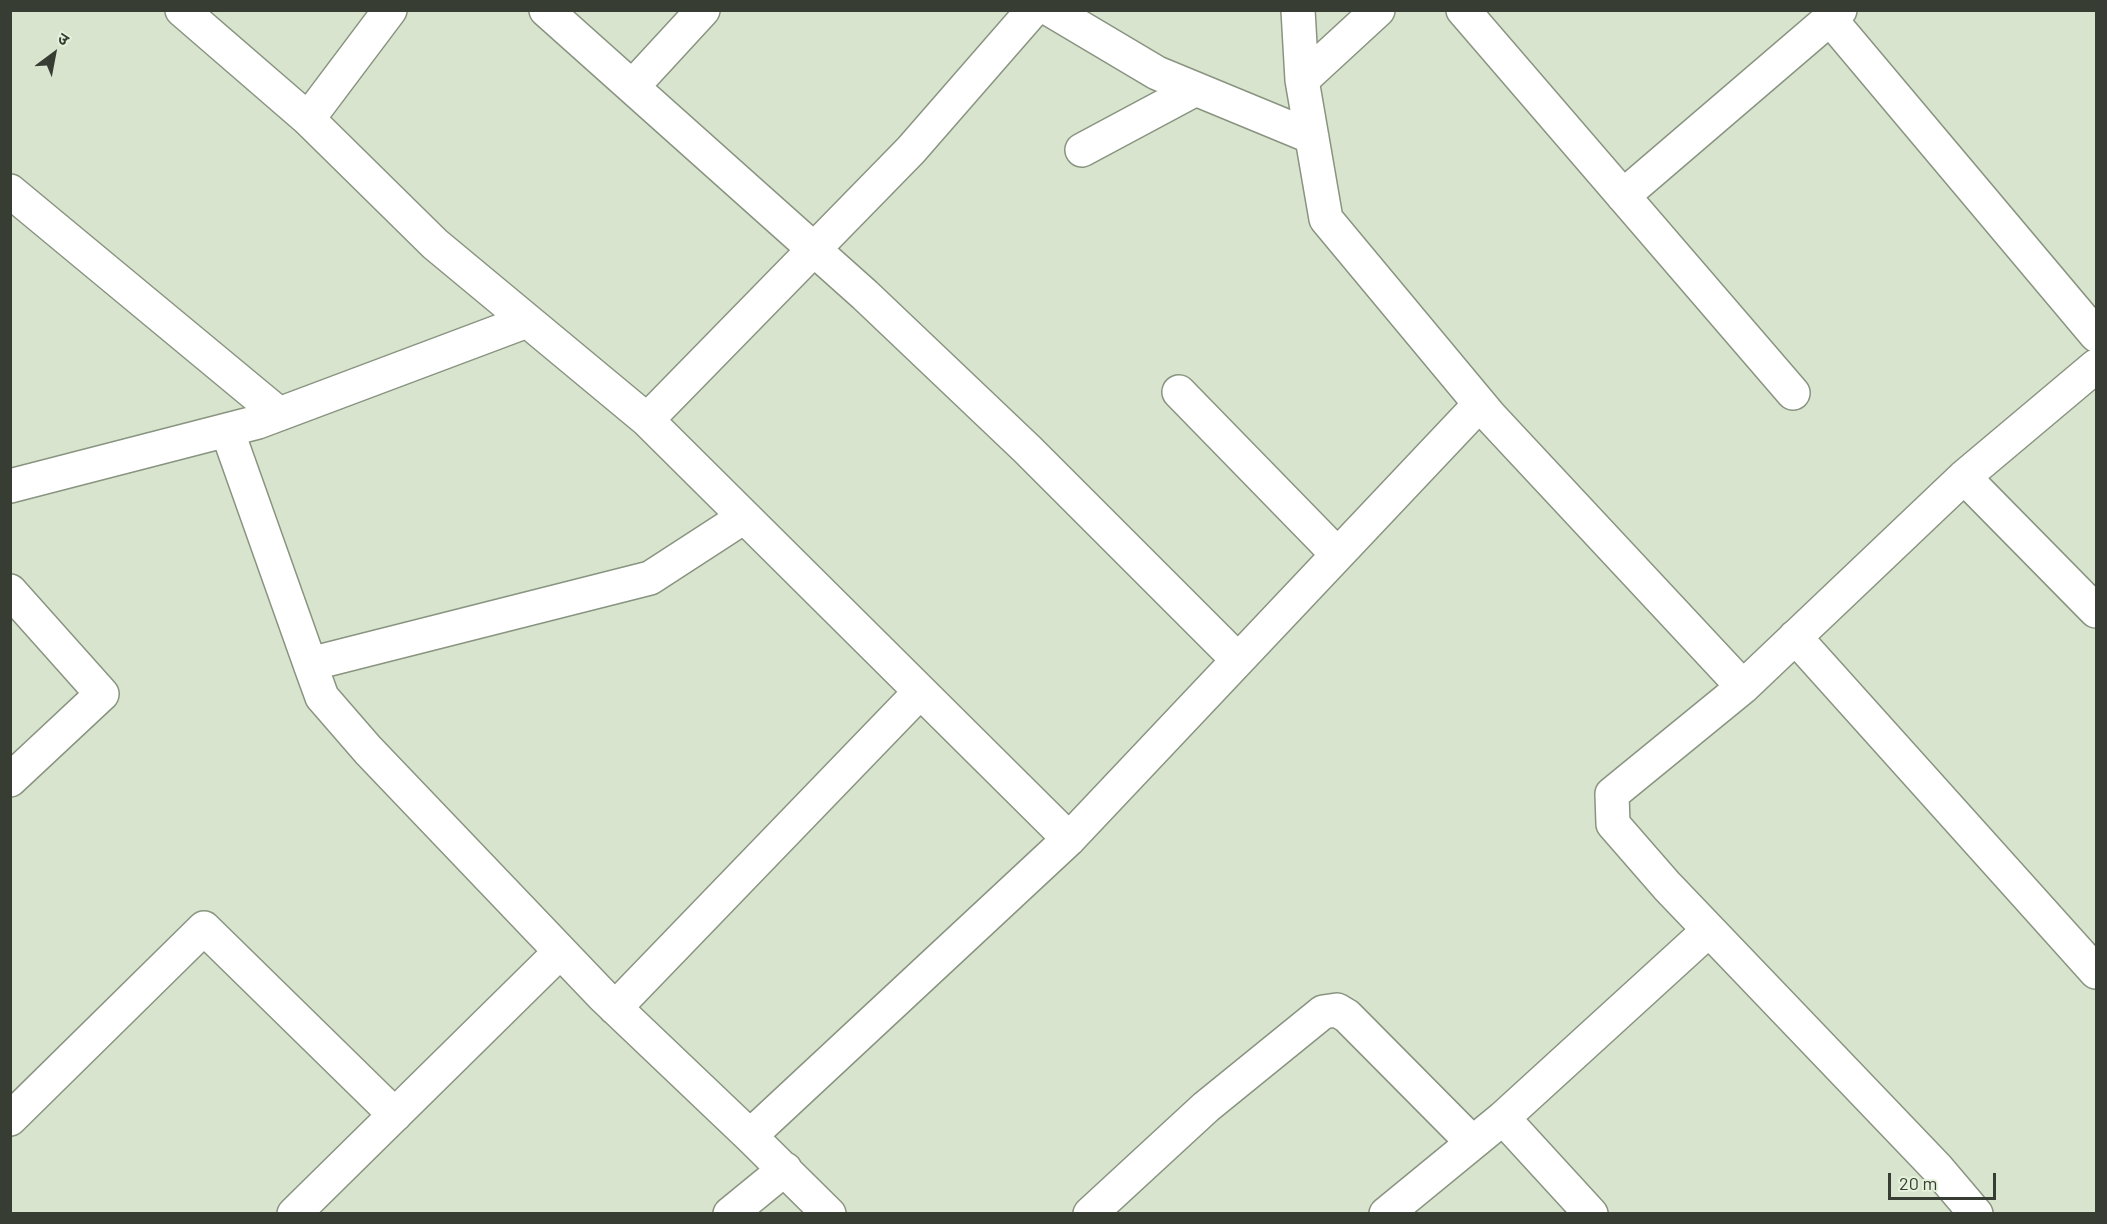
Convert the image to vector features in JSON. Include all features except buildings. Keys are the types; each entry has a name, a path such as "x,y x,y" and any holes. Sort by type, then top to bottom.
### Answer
{"street":[{"path":"182,10 309,119 435,244 647,420 1069,839"},
{"path":"309,119 390,10"},
{"path":"546,10 814,248 1027,449 1238,659"},
{"path":"633,86 703,10"},
{"path":"647,420 911,150 1033,10"},
{"path":"1051,10 1157,73 1312,137"},
{"path":"1298,10 1302,80 1326,219 1479,404 1743,687"},
{"path":"1302,80 1378,10"},
{"path":"1463,10 1499,48 1793,393"},
{"path":"1623,196 1835,15 2097,335"},
{"path":"1082,150 1196,89"},
{"path":"10,191 279,414"},
{"path":"10,486 227,430 279,414 527,321"},
{"path":"1976,1214 1937,1168 1709,930 1613,824 1612,794 1743,687 1964,477 2097,366"},
{"path":"1179,392 1336,553"},
{"path":"750,1136 1069,839 1336,553 1479,404"},
{"path":"227,430 322,697 368,750 560,952 829,1214"},
{"path":"1964,477 2097,611"},
{"path":"310,664 650,578 744,517"},
{"path":"10,591 102,694 10,780"},
{"path":"1795,637 2097,972"},
{"path":"615,1008 920,692"},
{"path":"10,1119 204,928 395,1115"},
{"path":"1386,1214 1503,1118 1709,930"},
{"path":"294,1214 560,952"},
{"path":"1090,1214 1206,1107 1323,1012 1337,1010 1347,1016 1471,1142"},
{"path":"1503,1118 1591,1214"},
{"path":"730,1214 785,1169"}]}
